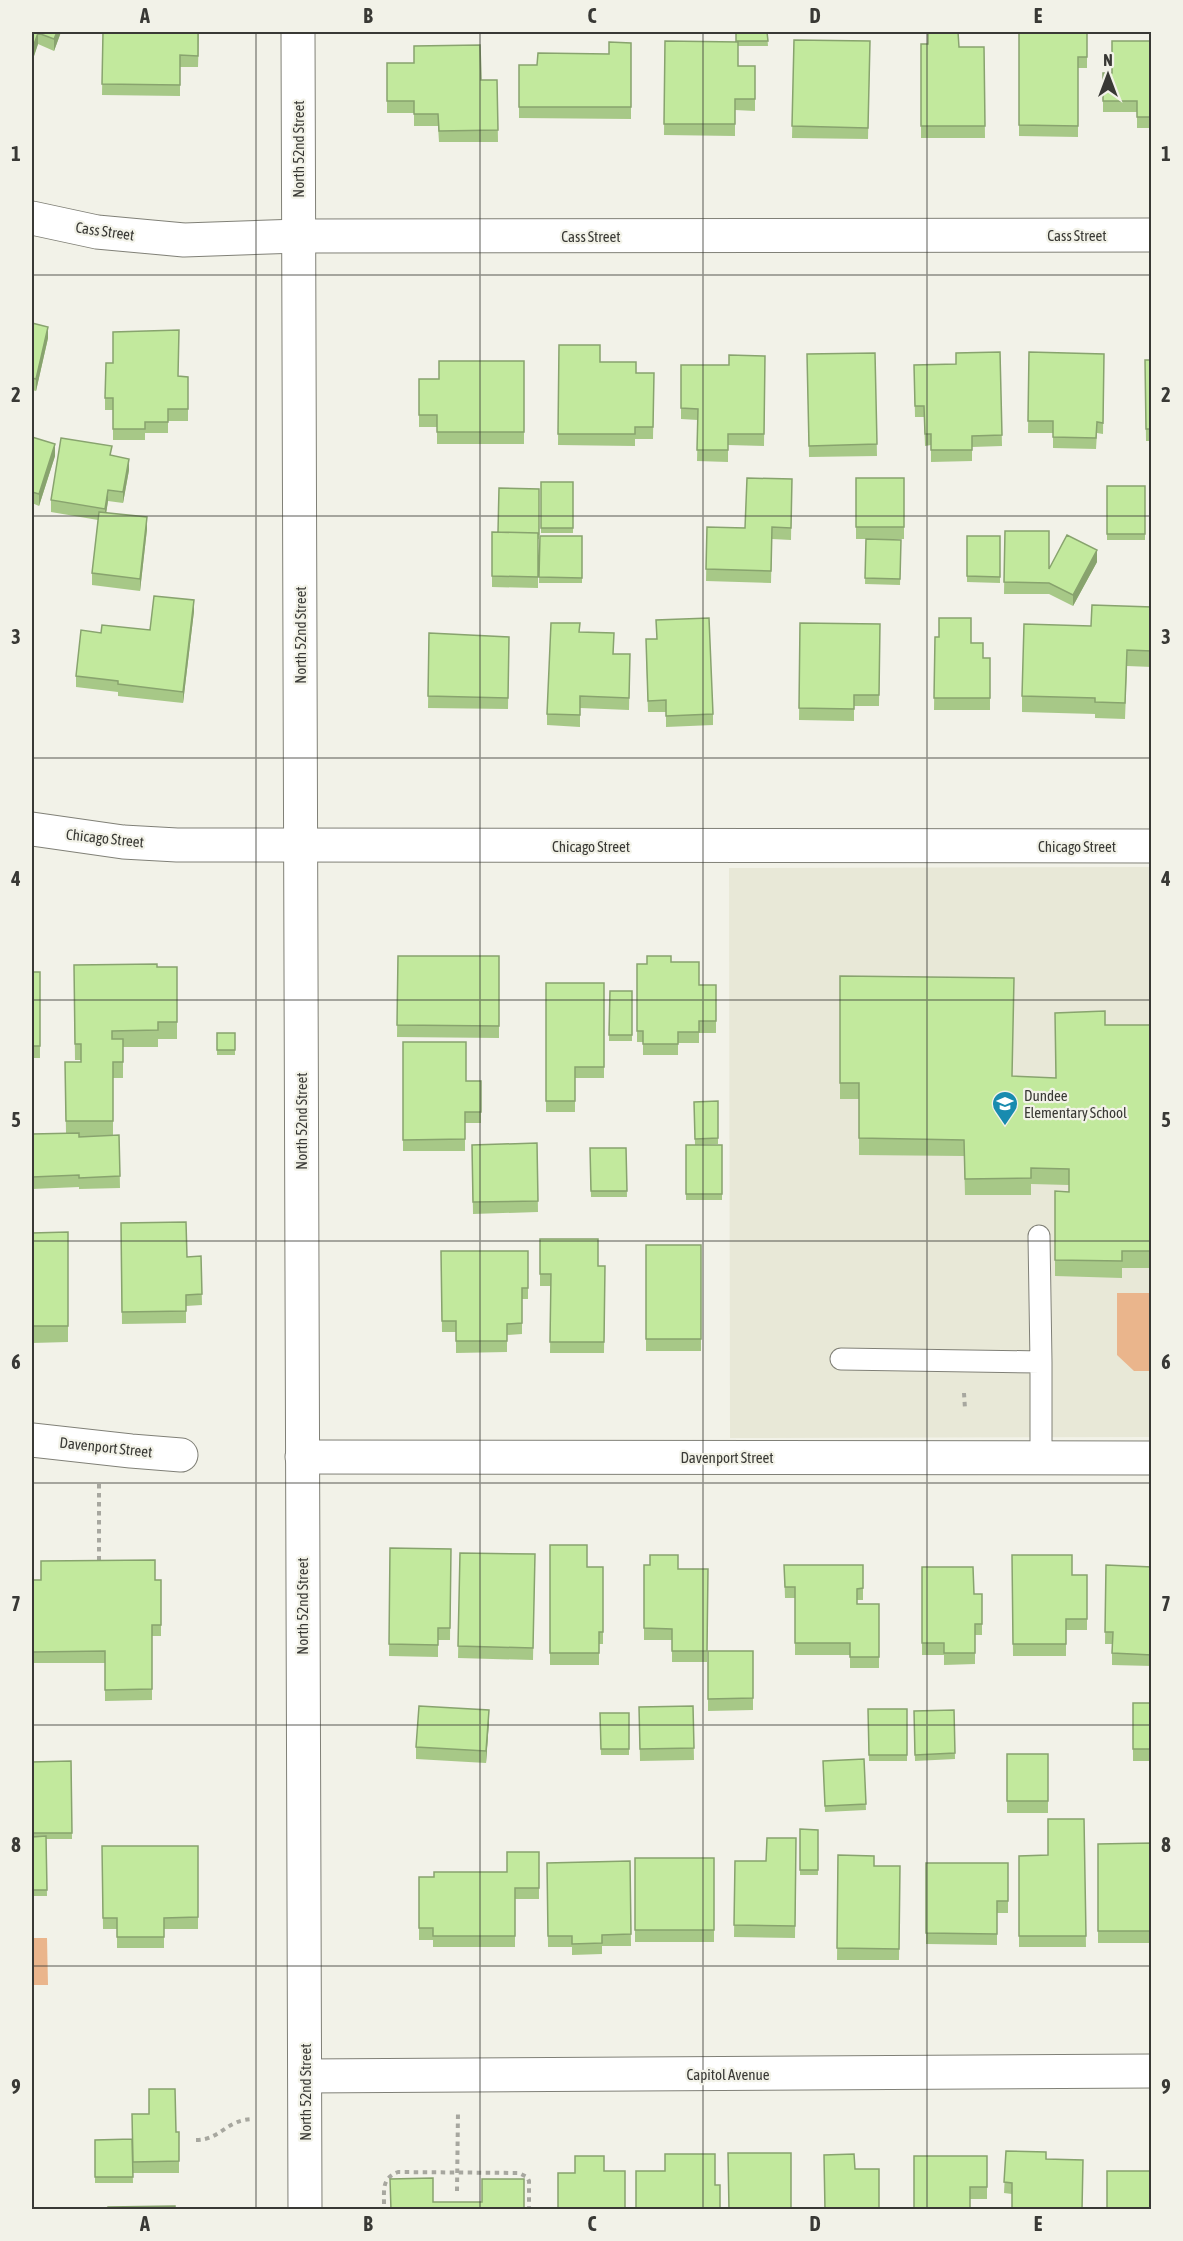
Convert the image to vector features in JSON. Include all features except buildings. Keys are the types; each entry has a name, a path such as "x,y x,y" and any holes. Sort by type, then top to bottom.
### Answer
{"street":[{"name":"North 52nd Street","path":"298,32 305,2210"},
{"name":"Cass Street","path":"32,218 97,232 184,240 299,236 1152,235"},
{"name":"Chicago Street","path":"32,829 123,842 177,845 1152,846"},
{"name":"Davenport Street","path":"32,1440 181,1455"},
{"name":"Davenport Street","path":"302,1457 1152,1458"},
{"name":"Capitol Avenue","path":"305,2076 1152,2071"}],"lane":[{"path":"1039,1236 1041,1457"},
{"path":"841,1359 1041,1362"}],"path":[{"path":"99,1480 99,1571"},
{"path":"457,2192 458,2101"},
{"path":"196,2140 213,2137 235,2121 254,2118"},
{"path":"384,2204 385,2181 398,2172 523,2174 529,2181 529,2210"}],"shaded area":[{"path":"1151,867 1151,1437 730,1438 729,868"},
{"path":"1117,1293 1151,1293 1151,1371 1134,1371 1117,1355"},
{"path":"32,1938 47,1938 48,1985 32,1985"}],"place":[{"name":"Dundee Elementary School","path":"1005,1127"}]}
